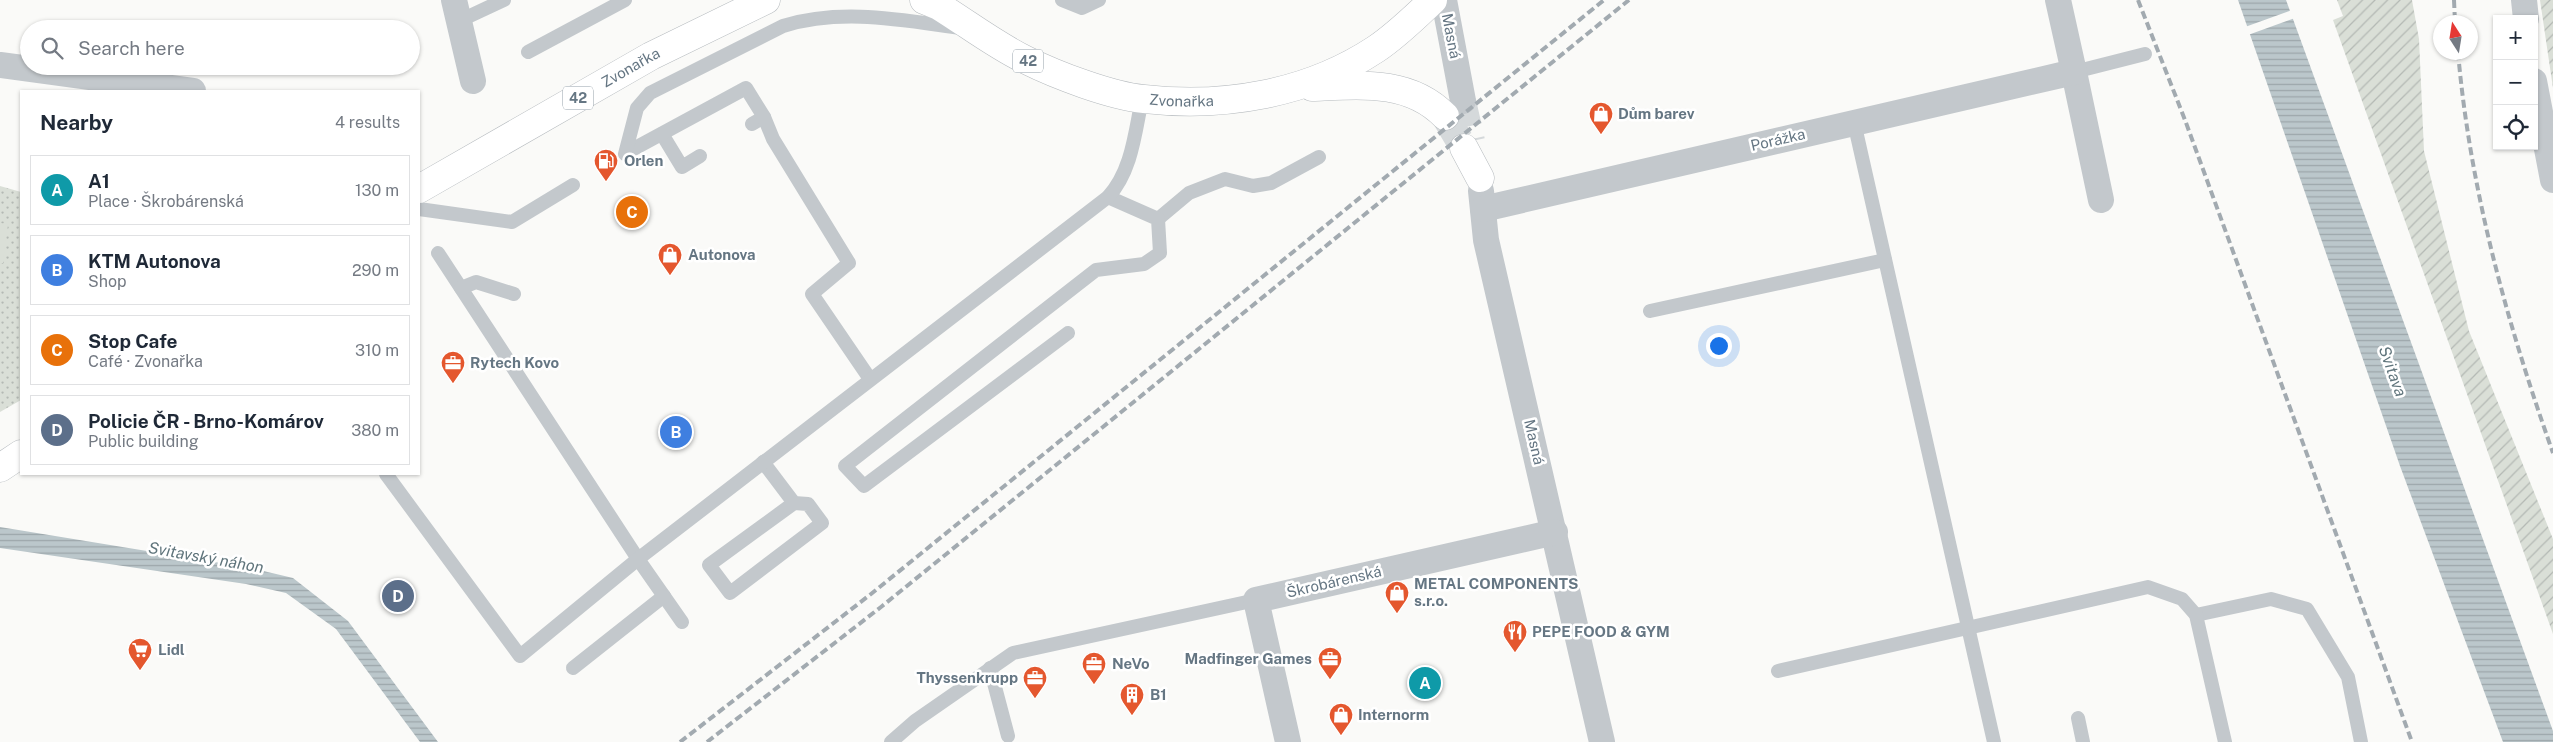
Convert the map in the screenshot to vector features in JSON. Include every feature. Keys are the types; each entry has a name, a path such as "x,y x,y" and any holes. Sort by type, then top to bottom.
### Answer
{"main road":[{"name":"Zvonařka","path":"420,188 651,56 747,6 766,0"},
{"name":"Zvonařka","path":"924,0 939,6 1024,60 1096,87 1142,99 1205,102 1249,97 1290,88 1341,68 1376,49 1401,30 1433,0"},
{"path":"1290,88 1367,85 1387,87 1454,109"},
{"path":"1468,145 1480,178"},
{"path":"0,468 20,455"}],"street":[{"name":"Masná","path":"1444,0 1454,109"},
{"path":"2058,0 2101,200"},
{"path":"2524,0 2526,15"},
{"path":"456,10 472,81"},
{"path":"0,65 20,68"},
{"name":"Porážka","path":"1482,209 2074,72"},
{"path":"74,75 186,90"},
{"path":"2538,102 2553,180"},
{"name":"Masná","path":"1480,178 1486,240 1602,742"},
{"name":"Škrobárenská","path":"1256,600 1555,532"},
{"path":"1256,600 1288,742"}],"lane":[{"path":"456,10 504,0"},
{"path":"528,52 626,0"},
{"path":"1062,0 1082,8 1099,0"},
{"path":"870,379 812,294 850,262 772,139 764,117 746,88 626,154 637,108 650,93 783,26 806,19 854,16 974,29"},
{"path":"2074,72 2145,54"},
{"path":"387,475 520,656 638,559 1108,197 1116,189 1126,168 1142,99"},
{"path":"752,124 764,117"},
{"path":"1854,122 1994,742"},
{"path":"662,134 682,167 700,156"},
{"path":"1158,219 1189,193 1225,180 1253,186 1271,183 1319,158"},
{"path":"420,209 512,222 573,185"},
{"path":"1108,197 1158,219"},
{"path":"1068,333 864,486 845,466 1096,270 1144,264 1160,253 1158,219"},
{"path":"438,253 638,559 682,622"},
{"path":"1650,310 1885,260"},
{"path":"461,288 476,282 514,294"},
{"path":"763,462 794,503 808,504 822,523 730,593 709,565 794,503"},
{"path":"1778,671 2148,587 2182,599 2196,615 2225,742"},
{"path":"572,668 664,596"},
{"path":"2196,615 2270,599 2307,609 2348,678 2362,742"},
{"path":"891,742 915,720 1013,653 1256,600"},
{"path":"990,668 1008,736"},
{"path":"2078,718 2083,742"}],"shaded area":[{"path":"2337,0 2412,0 2419,39 2424,151 2469,331 2553,539 2553,634 2333,20 2343,16"},
{"path":"2540,0 2553,0 2553,88"},
{"path":"0,186 20,192 20,401 0,412"},
{"path":"0,223 8,224 3,263 0,263"}],"water":[{"name":"Svitava","path":"2238,0 2286,0 2553,731 2553,742 2503,742 2400,466"},
{"path":"0,527 251,568 293,578 348,621 438,742 420,742 336,629 286,593 246,584 0,548"}],"pier":[{"path":"2292,10 2295,18 2248,35 2245,27"}],"tunnel":[{"path":"1463,101 1472,141"},
{"path":"1445,116 1464,148"}],"railway":[{"path":"680,742 871,594 1604,0"},
{"path":"707,742 881,607 1629,0"},
{"path":"2138,0 2185,120 2412,742"},
{"path":"2454,0 2455,15"},
{"path":"2459,60 2471,155 2481,205 2520,355 2553,453"}],"place":[{"name":"Dům barev","path":"1601,135"},
{"name":"Orlen","path":"606,182"},
{"name":"Stop Cafe","path":"632,212"},
{"name":"Autonova","path":"670,276"},
{"name":"Rytech Kovo","path":"453,384"},
{"name":"KTM Autonova","path":"676,432"},
{"name":"Policie ČR - Brno-Komárov","path":"398,596"},
{"name":"METAL COMPONENTS s.r.o.","path":"1397,614"},
{"name":"PEPE FOOD & GYM","path":"1515,653"},
{"name":"Lidl","path":"140,671"},
{"name":"Madfinger Games","path":"1330,680"},
{"name":"A1","path":"1425,683"},
{"name":"NeVo","path":"1094,685"},
{"name":"Thyssenkrupp","path":"1035,699"},
{"name":"B1","path":"1132,716"},
{"name":"Internorm","path":"1341,736"}],"water label":[{"name":"Svitavský náhon","path":"206,557"}]}
